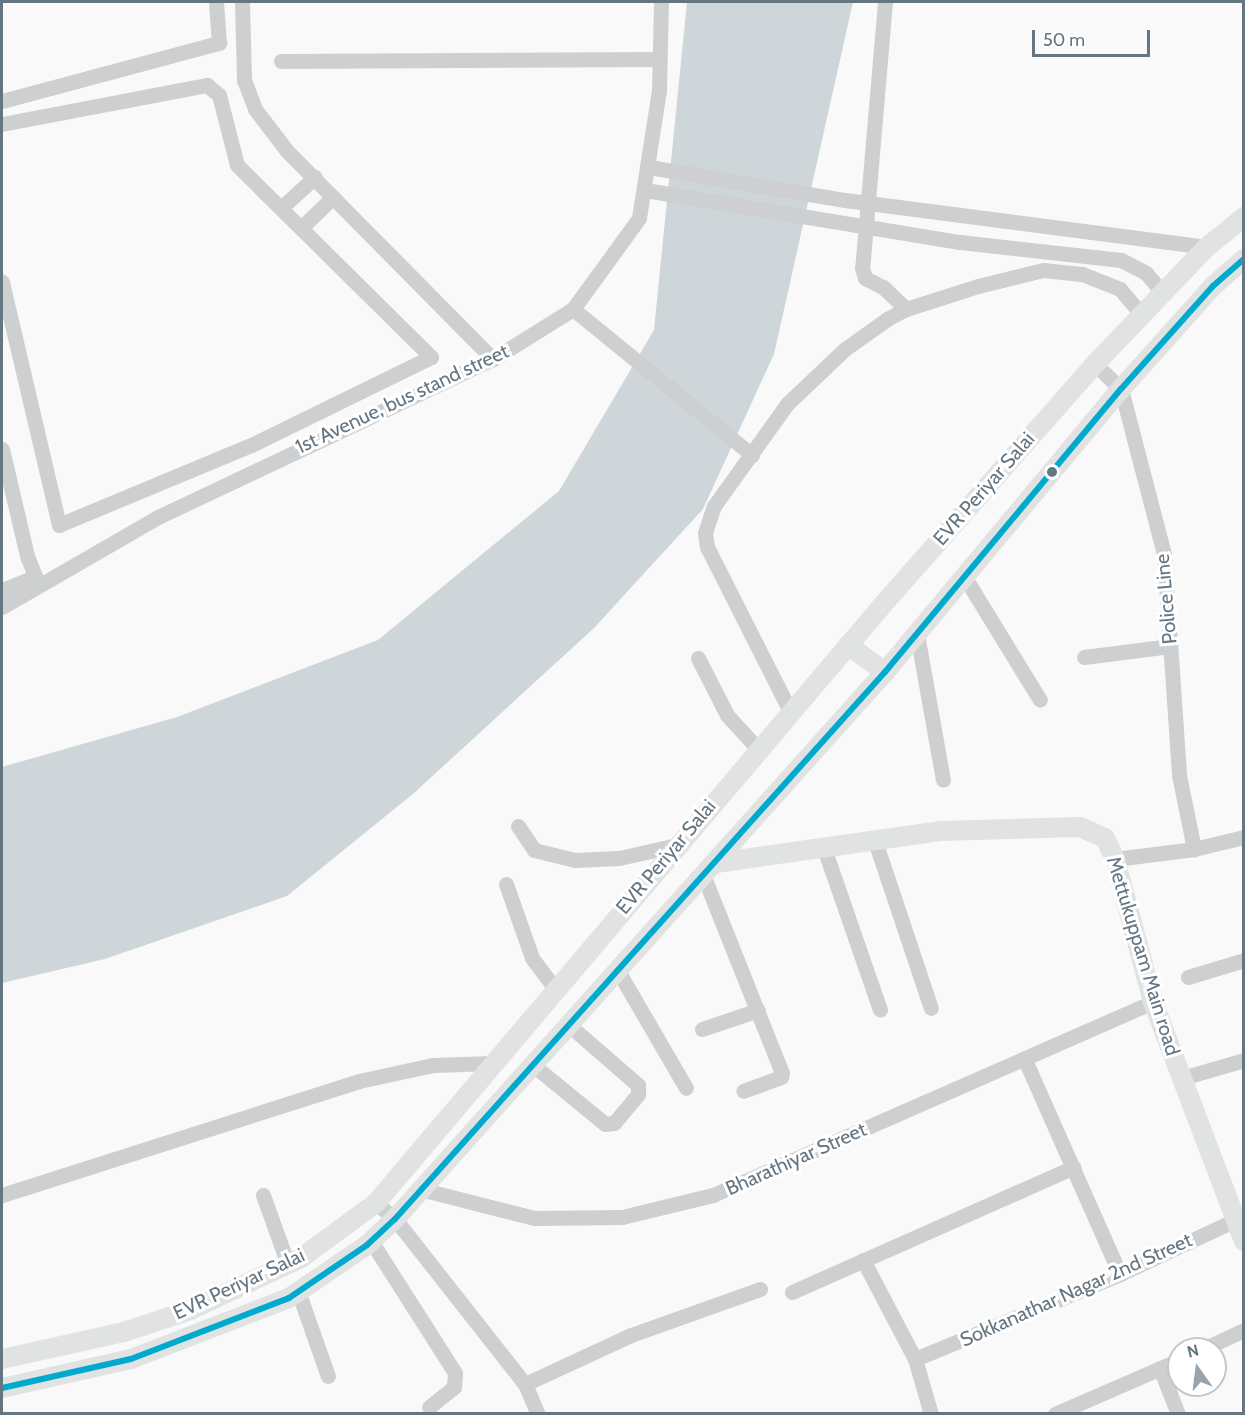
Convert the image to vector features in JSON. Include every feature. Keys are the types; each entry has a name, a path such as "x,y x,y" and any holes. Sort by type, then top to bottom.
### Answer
{"main road":[{"name":"EVR Periyar Salai","path":"2,1359 124,1332 190,1310 288,1265 376,1203 758,748 1095,364 1207,247 1244,217"},
{"name":"EVR Periyar Salai","path":"2,1388 131,1359 217,1328 298,1291 371,1241 395,1219 710,870 885,672 1120,389 1213,286 1244,259"},
{"path":"848,645 885,672"},
{"name":"Mettukuppam Main road","path":"710,870 824,848 942,831 1080,827 1105,838 1115,859 1153,1002 1240,1217 1244,1241"},
{"path":"51,1348 59,1375"}],"street":[{"path":"2,101 219,43 216,2"},
{"path":"242,2 244,80 255,109 287,151 493,359"},
{"name":"1st Avenue, bus stand street","path":"2,607 36,581 158,517 493,359 573,309 605,270 639,218 650,167 660,59 661,2"},
{"path":"885,2 862,268 865,278 883,287 906,309"},
{"path":"281,61 660,59"},
{"path":"2,124 207,85 219,95 237,165 431,357 251,445 59,525 2,282"},
{"path":"650,167 869,203 1207,247"},
{"path":"281,208 315,177"},
{"path":"645,190 960,243 1120,260 1146,273 1164,293"},
{"path":"302,227 333,197"},
{"path":"790,711 707,547 705,533 714,506 787,404 808,381 845,349 906,309 1043,270 1082,274 1120,289 1142,315"},
{"path":"573,309 752,455"},
{"path":"1095,364 1120,389"},
{"name":"Police Line","path":"1120,389 1164,554 1179,775 1194,849"},
{"path":"2,449 4,470 36,581 2,590"},
{"path":"964,576 1040,700"},
{"path":"917,634 942,780"},
{"path":"1084,657 1170,646"},
{"path":"698,658 727,715 758,748"},
{"path":"518,826 534,850 575,860 619,858 677,845"},
{"path":"1115,859 1194,849 1244,837"},
{"path":"875,841 931,1008"},
{"path":"824,848 880,1010"},
{"path":"710,870 781,1077 743,1090"},
{"path":"506,884 532,958 555,989"},
{"path":"1188,977 1243,962"},
{"path":"618,971 686,1088"},
{"name":"Bharathiyar Street","path":"420,1189 535,1218 622,1217 713,1196 1153,1002"},
{"path":"702,1029 758,1010"},
{"path":"533,1065 604,1124 614,1123 638,1094 638,1085 569,1025"},
{"path":"1025,1060 1120,1274"},
{"path":"1182,1078 1244,1060"},
{"path":"2,1195 358,1082 433,1065 493,1062"},
{"path":"792,1292 1074,1167"},
{"path":"263,1195 288,1265"},
{"path":"376,1203 395,1219 525,1384 538,1413"},
{"name":"Sokkanathar Nagar 2nd Street","path":"915,1359 1120,1274 1240,1217"},
{"path":"371,1241 455,1372 454,1387 429,1407"},
{"path":"863,1260 915,1359 931,1413"},
{"path":"525,1384 631,1335 760,1289"},
{"path":"298,1291 328,1376"},
{"path":"1227,1338 1244,1330"},
{"path":"1055,1413 1167,1365"},
{"path":"1160,1368 1178,1413"}],"shaded area":[{"path":"687,2 853,2 774,354 703,509 594,628 414,793 287,896 105,959 2,983 2,767 177,717 378,640 559,491 654,330"}],"transit line":[{"path":"2,1388 131,1359 289,1298 367,1245 395,1219 885,672 1121,389 1213,286 1244,259"}]}
